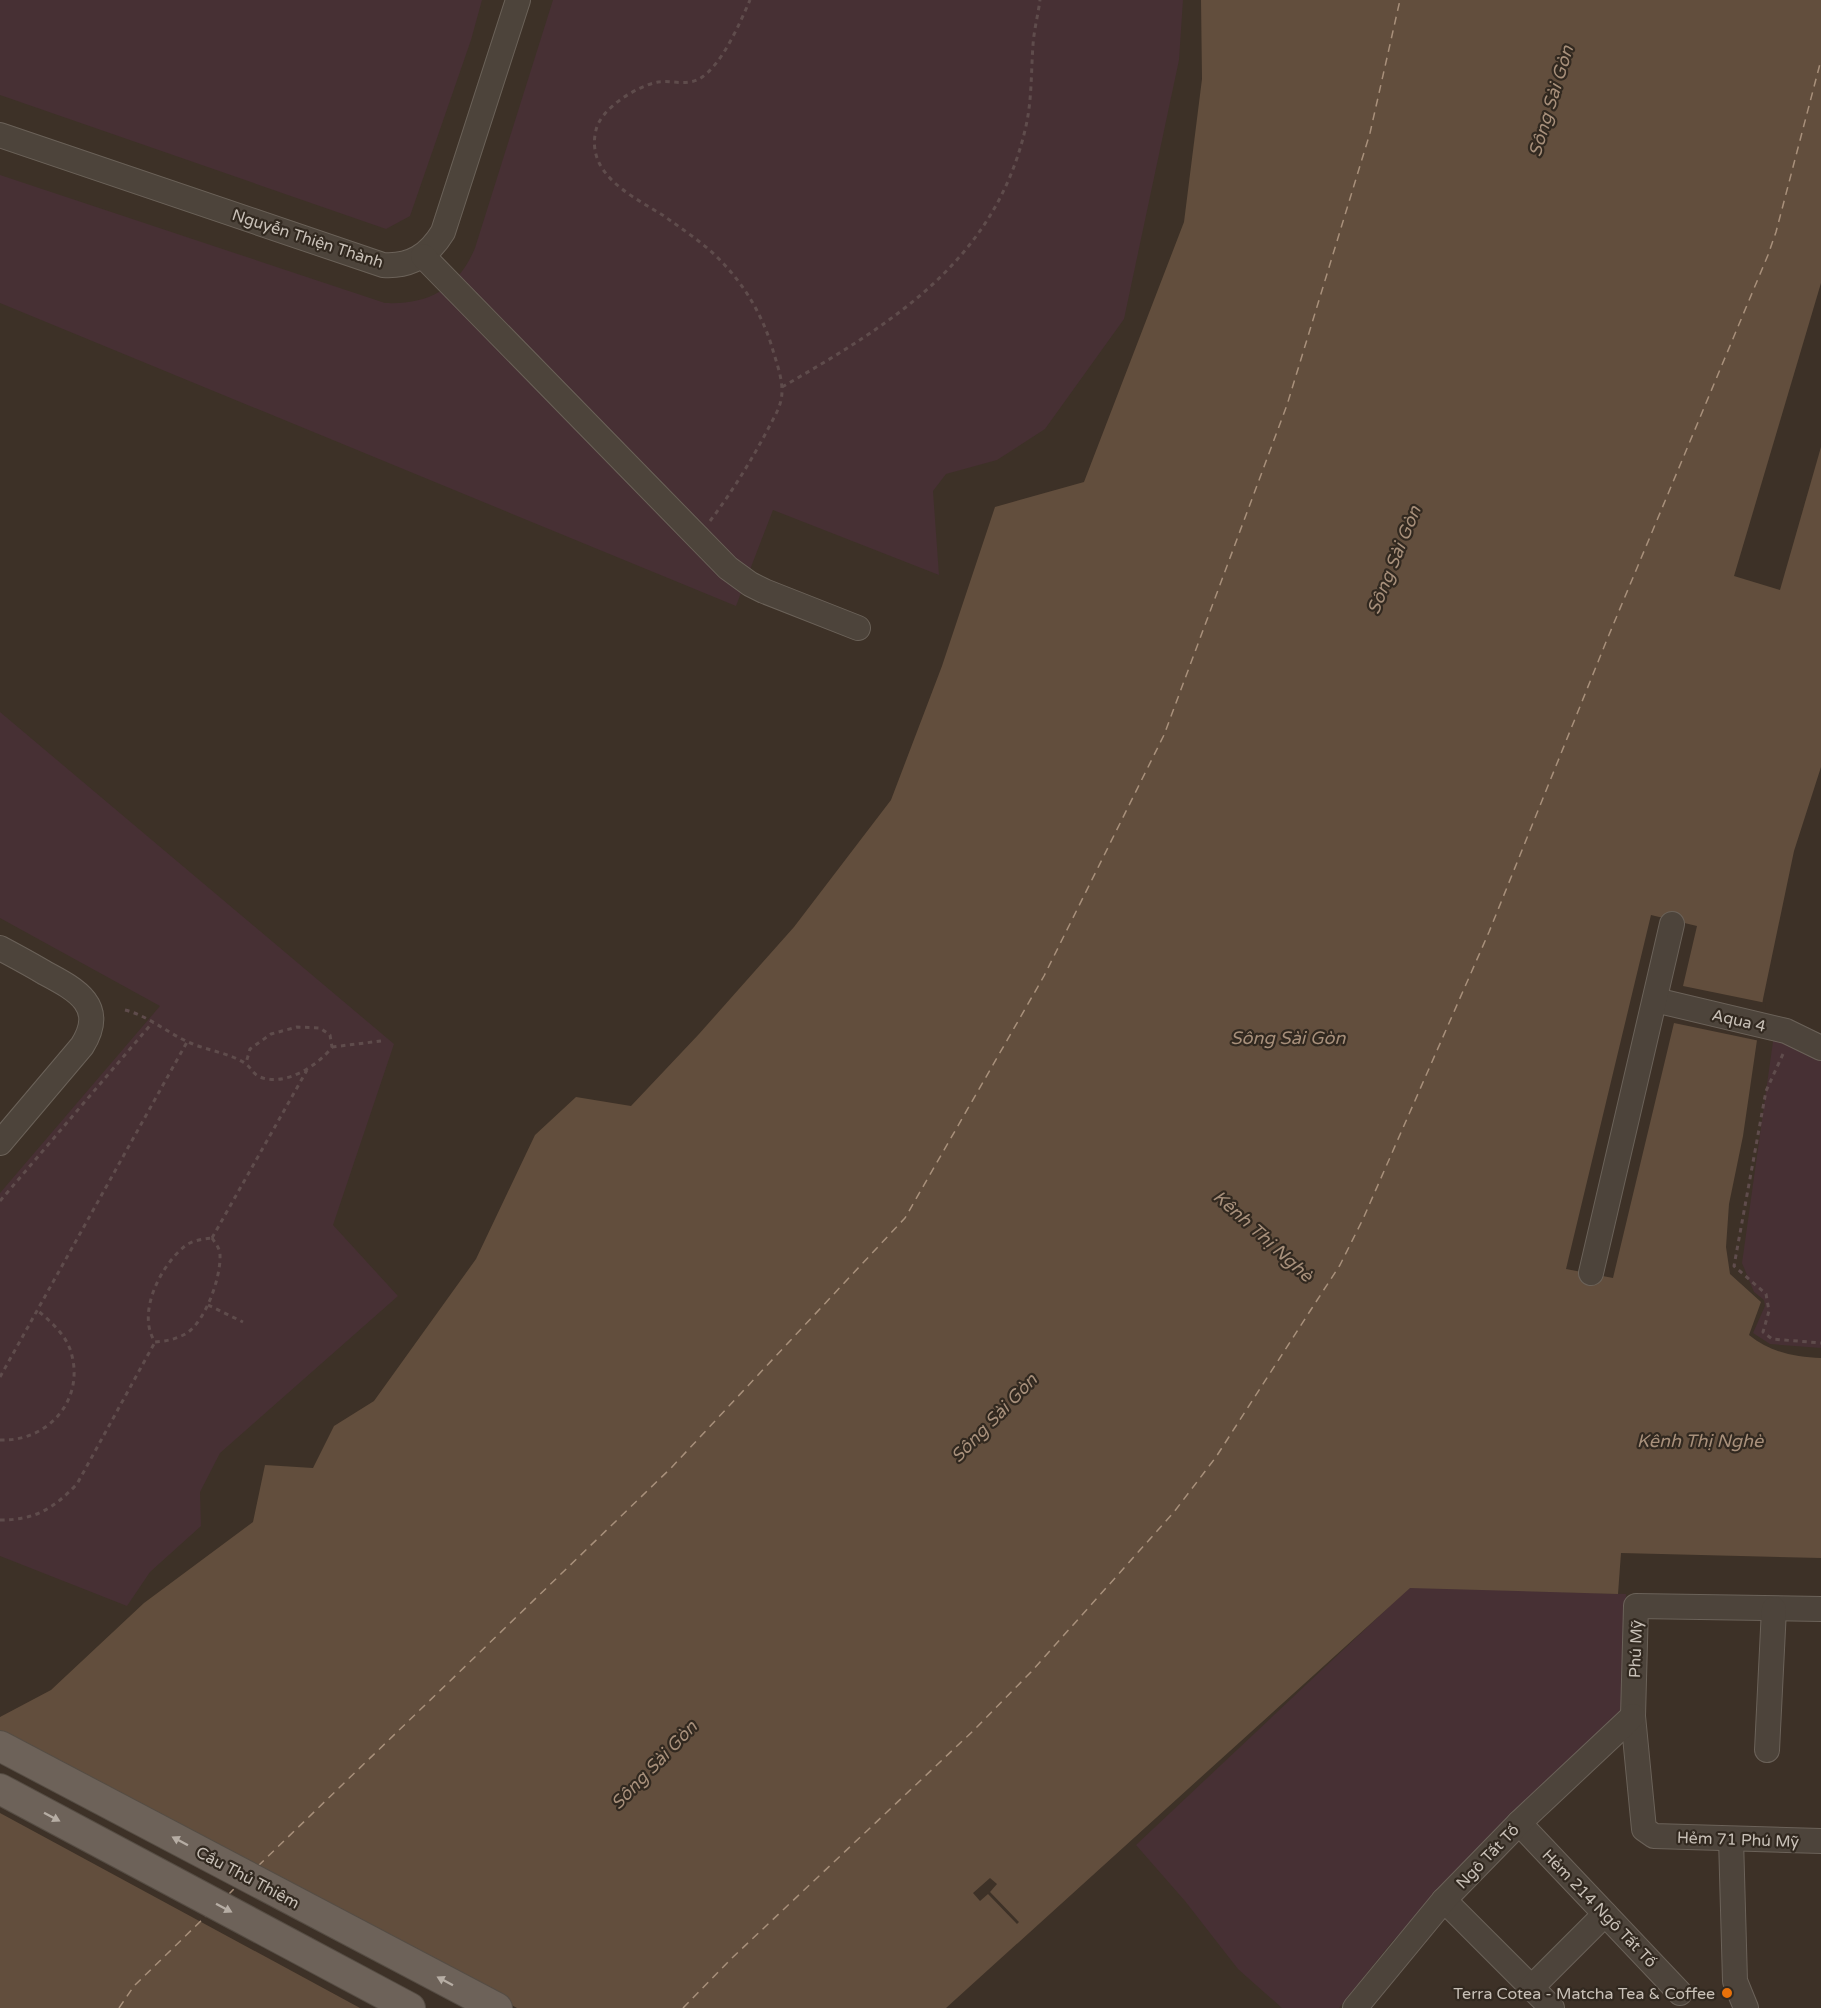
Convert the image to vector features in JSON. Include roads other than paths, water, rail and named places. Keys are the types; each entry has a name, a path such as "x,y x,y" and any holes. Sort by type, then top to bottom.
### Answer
{"main road":[{"name":"Cầu Thủ Thiêm","path":"0,1746 497,2008"},
{"path":"0,1789 410,2008"}],"street":[{"path":"518,0 443,232 423,256 728,568 750,584 858,628"},
{"name":"Nguyễn Thiện Thành","path":"0,135 383,265 396,266 423,256"},
{"path":"1591,1274 1672,924"},
{"path":"0,948 75,989 86,1001 91,1018 90,1028 82,1046 0,1143"},
{"name":"Aqua 4","path":"1655,1000 1785,1042 1821,1048"},
{"name":"Phú Mỹ","path":"1654,1836 1644,1829 1633,1716 1636,1606 1821,1609"},
{"path":"1767,1750 1774,1609"},
{"name":"Ngô Tất Tố","path":"1354,2008 1444,1900 1519,1823 1633,1716"},
{"name":"Hẻm 214 Ngô Tất Tố","path":"1519,1823 1680,1993"},
{"name":"Hẻm 71 Phú Mỹ","path":"1654,1836 1821,1841"},
{"path":"1731,1839 1735,1981 1746,2008"},
{"path":"1444,1900 1552,2008"},
{"path":"1532,1988 1605,1914"}],"water":[{"name":"Sông Sài Gòn","path":"1201,0 1821,0 1821,767 1794,851 1763,999 1743,1136 1729,1204 1726,1247 1730,1274 1761,1302 1749,1335 1765,1346 1783,1352 1821,1358 1821,1558 1621,1553 1618,1594 1410,1588 946,2008 0,2008 0,1717 51,1690 144,1603 253,1522 265,1465 313,1468 334,1426 374,1401 476,1259 535,1135 576,1097 631,1106 699,1034 794,927 891,800 942,666 995,507 1084,482 1184,222 1202,79"}],"place":[{"name":"Terra Cotea - Matcha Tea & Coffee","path":"1727,1993"}],"water label":[{"name":"Kênh Thị Nghè","path":"1263,1236"},
{"name":"Kênh Thị Nghè","path":"1700,1441"}]}
